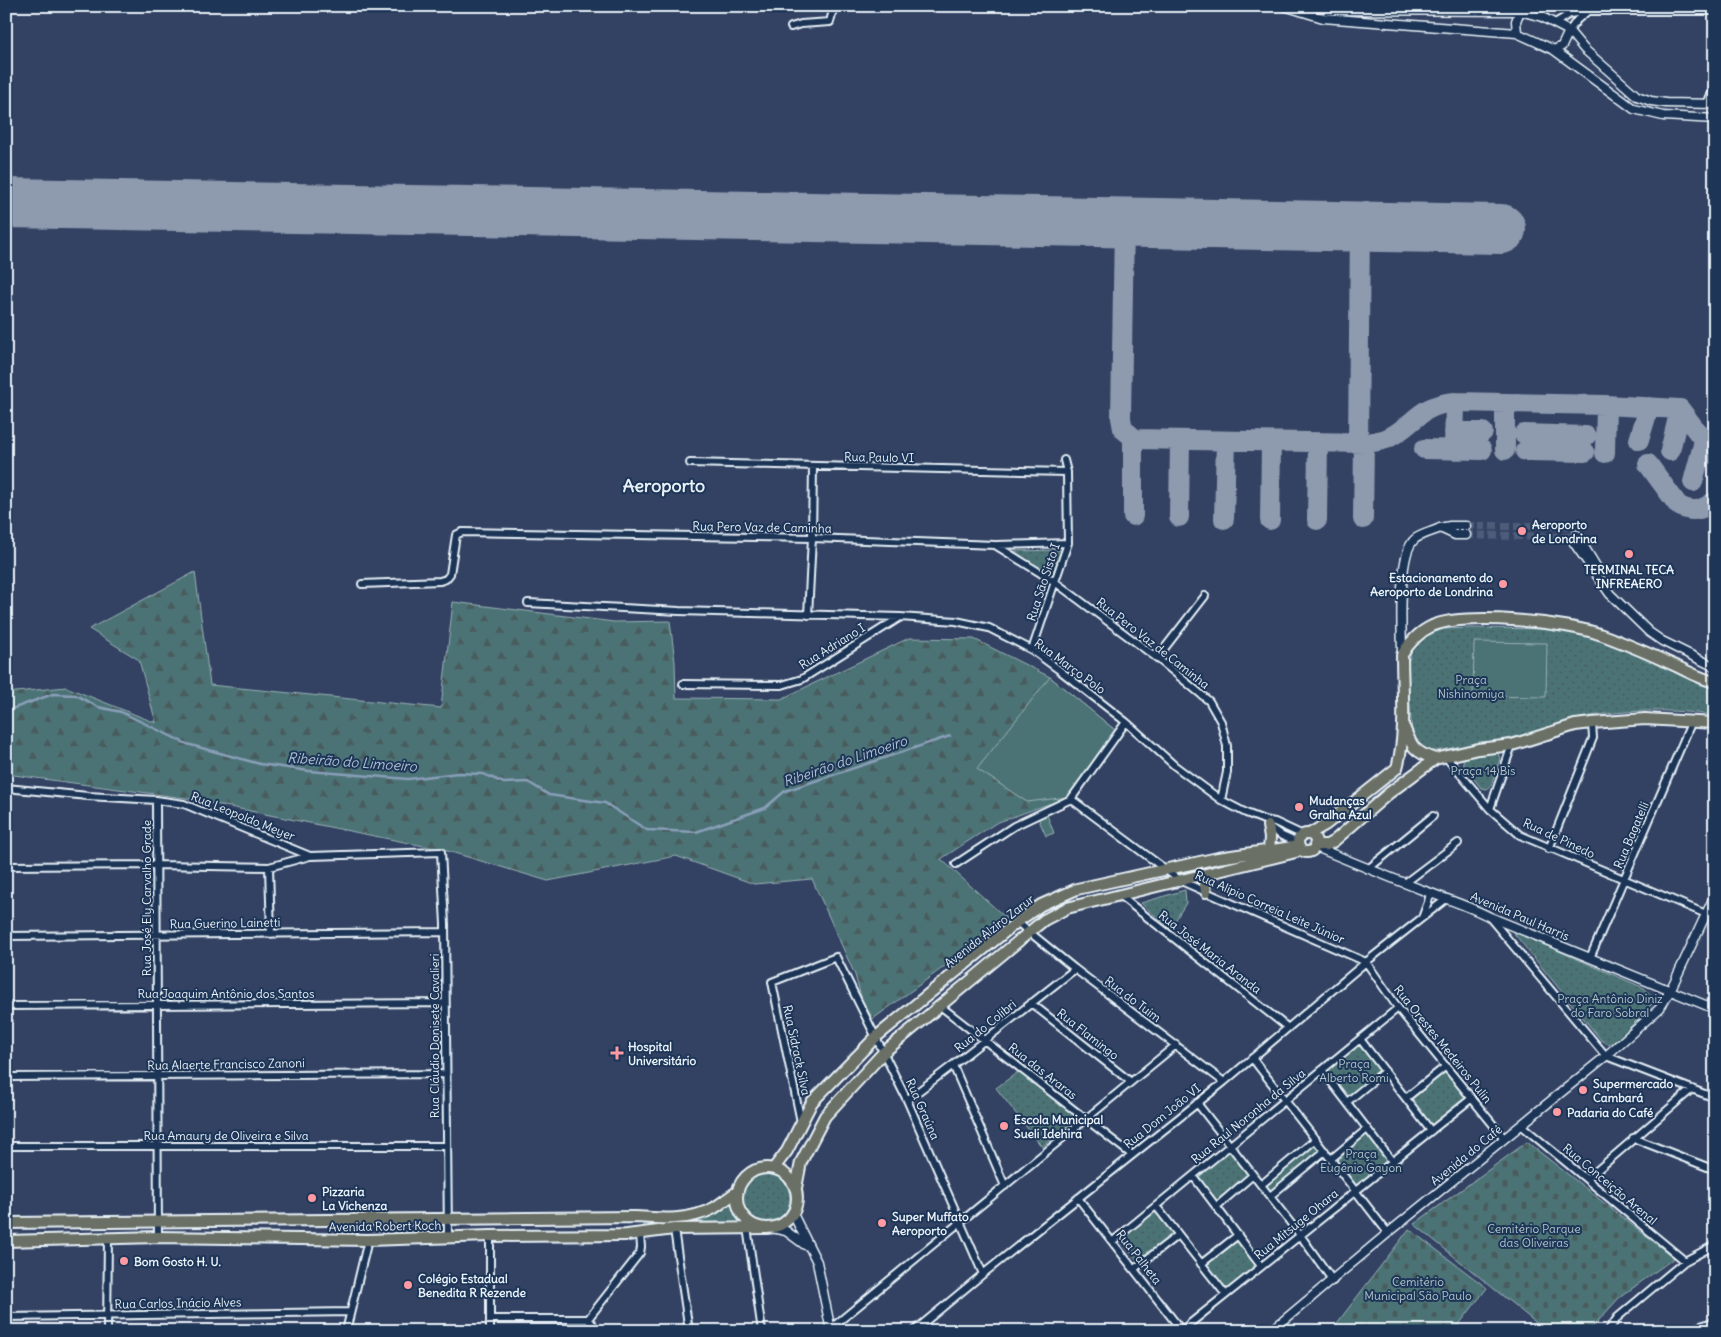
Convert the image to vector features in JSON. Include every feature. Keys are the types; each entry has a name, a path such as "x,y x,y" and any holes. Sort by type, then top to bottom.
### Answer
{"main road":[{"path":"1302,842 1398,768 1401,756 1403,724 1402,655 1421,632 1434,625 1452,620 1507,621 1575,627 1603,635 1715,682"},
{"path":"1302,842 1314,837 1315,846 1328,845 1389,793 1435,759 1478,749 1512,745 1575,726 1592,723 1645,719 1715,723"},
{"path":"1403,724 1413,747 1426,756 1435,759"},
{"path":"1380,782 1389,793"},
{"path":"1266,823 1270,838 1269,850"},
{"name":"Avenida Alziro Zarur","path":"774,1168 787,1151 812,1102 876,1037 1017,922 1041,905 1077,889 1218,858 1269,850 1302,842"},
{"name":"Avenida Alziro Zarur","path":"796,1188 801,1162 825,1116 884,1052 1044,920 1067,908 1204,875 1302,842"},
{"path":"1204,875 1206,892"},
{"path":"774,1168 787,1176 796,1188 797,1206 793,1214 780,1225 768,1228 754,1226 742,1216 737,1202 737,1192 740,1183 755,1170 774,1168"},
{"name":"Avenida Robert Koch","path":"6,1223 668,1219 691,1216 714,1207 737,1192"},
{"path":"631,1218 640,1234"},
{"path":"627,1235 631,1218"},
{"name":"Avenida Robert Koch","path":"6,1241 158,1237 368,1240 490,1236 627,1235 674,1229 768,1228"}],"street":[{"path":"791,28 801,24 830,22 834,6"},
{"path":"1284,6 1517,33 1554,50 1634,109 1662,116 1715,118"},
{"path":"1315,6 1325,11 1520,11 1542,17 1569,32 1584,49 1637,96 1659,102 1711,104 1715,85"},
{"path":"1542,17 1546,6"},
{"path":"1555,6 1570,14"},
{"path":"1517,33 1516,21 1520,11"},
{"path":"1555,23 1570,14 1589,11 1715,11"},
{"path":"1554,50 1562,46 1577,20 1589,11"},
{"name":"Rua São Sisto I","path":"1032,650 1068,543 1067,472 1064,460"},
{"name":"Rua Paulo VI","path":"690,463 1067,472"},
{"path":"808,615 813,467"},
{"path":"1402,655 1404,563 1406,555 1414,540 1440,528 1466,526"},
{"path":"1440,528 1455,535 1466,535"},
{"name":"Rua Pero Vaz de Caminha","path":"362,584 440,581 446,579 450,574 456,534 462,532 812,538 996,545 1068,543"},
{"path":"1576,539 1610,594 1655,636 1715,667"},
{"name":"Rua Pero Vaz de Caminha","path":"996,545 1055,582 1157,658 1209,701 1221,722 1227,746 1227,772 1221,800"},
{"path":"1157,658 1205,596"},
{"name":"Rua Março Polo","path":"528,603 679,611 900,617 956,621 989,628 1032,650 1126,722 1175,766 1221,800 1266,823 1275,822 1302,842"},
{"name":"Rua Adriano I","path":"684,684 782,685 802,678 900,617"},
{"name":"Rua Bagatelli","path":"1590,958 1692,721"},
{"path":"956,864 1014,826 1071,799 1126,722"},
{"path":"1549,848 1593,738 1592,723"},
{"path":"1490,809 1512,745"},
{"name":"Rua de Pinedo","path":"1446,756 1490,809 1520,835 1706,914"},
{"name":"Rua Leopoldo Meyer","path":"6,788 184,804 310,856 441,852"},
{"name":"Rua Alípio Correia Leite Júnior","path":"1071,799 1181,881 1366,962"},
{"name":"Rua José Ely Carvalho Grade","path":"156,800 158,865 158,1237"},
{"path":"1368,869 1433,816"},
{"path":"1405,883 1458,842"},
{"name":"Avenida Paul Harris","path":"1315,846 1368,869 1464,904 1490,917 1715,1009"},
{"name":"Rua Cláudio Donisete Cavalieri","path":"441,852 445,932 448,1237"},
{"path":"6,866 158,865 269,868 310,856"},
{"path":"269,868 271,934"},
{"path":"1422,918 1430,893"},
{"name":"Rua José Maria Aranda","path":"1119,894 1287,1027"},
{"name":"Rua Dom João VI","path":"914,1331 1224,1082 1287,1027 1446,899"},
{"name":"Avenida do Café","path":"1271,1331 1388,1233 1606,1056 1660,1008 1714,899"},
{"path":"1490,917 1606,1056 1715,1098"},
{"name":"Rua do Tuim","path":"1017,922 1075,969 1224,1082"},
{"name":"Rua Guerino Lainetti","path":"6,936 445,932"},
{"name":"Rua Graúna","path":"772,982 836,957 907,1100 983,1274"},
{"name":"Rua Orestes Medeiros Pulin","path":"1366,962 1398,1008 1504,1138"},
{"name":"Rua do Colibri","path":"907,1100 1075,969"},
{"name":"Rua Sidrack Silva","path":"772,982 801,1123"},
{"name":"Rua Joaquim Antônio dos Santos","path":"6,1006 445,1003"},
{"name":"Rua Flamingo","path":"1031,1003 1131,1082"},
{"name":"Rua das Araras","path":"939,1005 1132,1155"},
{"name":"Rua Raul Noronha da Silva","path":"1113,1241 1398,1008"},
{"path":"1360,1039 1431,1131"},
{"path":"793,1214 817,1262 830,1330 1176,1045"},
{"path":"1252,1058 1388,1233"},
{"path":"953,1066 1005,1186"},
{"path":"1406,1098 1446,1066"},
{"path":"1322,1070 1392,1161"},
{"path":"1346,1102 1384,1071"},
{"name":"Rua Alaerte Francisco Zanoni","path":"6,1077 446,1074"},
{"path":"1587,1179 1692,1089"},
{"name":"Rua Mitsuge Ohara","path":"1182,1330 1472,1098"},
{"path":"1197,1103 1300,1235 1333,1281"},
{"name":"Rua Conceição Arenal","path":"1521,1125 1685,1261"},
{"path":"1331,1159 1367,1129"},
{"path":"1634,1138 1715,1170"},
{"path":"1261,1184 1316,1139"},
{"name":"Rua Amaury de Oliveira e Silva","path":"6,1146 446,1146"},
{"path":"1270,1196 1325,1151"},
{"path":"1216,1206 1254,1175"},
{"path":"1193,1176 1261,1266"},
{"name":"Rua Palheta","path":"1078,1198 1182,1330"},
{"path":"1156,1206 1226,1295"},
{"path":"747,1227 762,1331"},
{"name":"Avenida Robert Koch","path":"768,1228 786,1231 798,1238 812,1251"},
{"path":"674,1229 689,1331"},
{"path":"588,1319 641,1251 640,1234"},
{"path":"1134,1269 1178,1235"},
{"path":"1201,1264 1238,1235"},
{"path":"490,1236 490,1331"},
{"path":"107,1331 108,1238"},
{"path":"346,1331 368,1240"},
{"path":"1608,1331 1618,1317 1685,1261 1715,1245"},
{"name":"Rua Carlos Inácio Alves","path":"6,1316 350,1312"},
{"path":"490,1319 588,1319"},
{"path":"588,1319 598,1331"},
{"path":"1687,1331 1715,1321"}],"green space":[{"path":"1062,550 1055,579 1014,551"},
{"path":"195,572 210,685 441,708 453,602 614,622 670,621 675,662 676,698 781,699 909,638 974,639 1050,677 1115,730 1068,797 996,823 941,859 1006,918 960,955 873,1019 862,1000 855,975 812,879 754,884 676,856 548,881 444,850 185,798 6,774 6,693 66,687 156,723 139,660 89,629"},
{"name":"Praça Nishinomiya","path":"1443,629 1552,629 1580,632 1625,648 1698,684 1715,689 1715,716 1700,713 1633,711 1585,717 1511,738 1436,751 1428,750 1418,744 1412,733 1407,666 1412,650 1428,635"},
{"path":"1474,642 1547,643 1546,697 1473,696"},
{"path":"1050,677 1115,730 1068,797 1027,802 977,769"},
{"name":"Praça 14 Bis","path":"1498,753 1500,759 1491,786 1487,789 1481,788 1464,766 1463,759 1470,756"},
{"path":"1047,815 1054,833 1046,836 1038,818"},
{"path":"1185,890 1186,903 1170,929 1141,903"},
{"name":"Praça Antônio Diniz do Faro Sobral","path":"1512,931 1644,988 1651,995 1652,1004 1617,1041 1608,1044 1602,1041"},
{"name":"Praça Alberto Romi","path":"1359,1045 1380,1071 1348,1098 1326,1070"},
{"path":"1446,1071 1467,1098 1432,1125 1411,1099"},
{"path":"1018,1072 1078,1118 1042,1147 996,1088"},
{"name":"Praça Eugênio Gayon","path":"1367,1133 1388,1161 1356,1186 1335,1159"},
{"path":"1315,1142 1322,1151 1271,1192 1264,1185"},
{"name":"Cemitério Parque das Oliveiras","path":"1527,1142 1674,1258 1619,1298 1589,1331 1546,1331 1414,1224"},
{"path":"1229,1149 1250,1175 1217,1203 1196,1176"},
{"path":"761,1174 771,1174 783,1181 790,1193 790,1203 783,1215 771,1222 761,1222 753,1218 746,1211 742,1203 742,1193 746,1185 753,1178"},
{"path":"730,1201 736,1217 743,1223 665,1224 644,1227 643,1222 683,1221"},
{"path":"1155,1211 1173,1234 1138,1261 1120,1240"},
{"name":"Cemitério Municipal São Paulo","path":"1409,1229 1487,1288 1454,1331 1331,1331"},
{"path":"1237,1239 1257,1266 1226,1291 1205,1264"}],"waterway":[{"name":"Ribeirão do Limoeiro","path":"6,711 53,694 76,695 98,707 121,712 187,744 260,764 309,771 408,779 458,773 483,774 504,783 528,782 549,795 605,803 647,830 696,832 765,808 785,791 950,736"}],"taxiway":[{"path":"1124,223 1121,418 1123,429 1135,439 1367,443 1386,439 1396,434 1424,412 1442,404 1455,402 1605,405 1680,409 1715,455"},
{"path":"1358,443 1360,227"},
{"path":"1454,450 1455,402"},
{"path":"1505,403 1505,450"},
{"path":"1605,453 1606,405"},
{"path":"1639,440 1649,407"},
{"path":"1670,451 1680,409"},
{"path":"1454,432 1483,432"},
{"path":"1524,434 1586,436"},
{"path":"1133,438 1133,516"},
{"path":"1179,517 1180,440"},
{"path":"1224,519 1226,441"},
{"path":"1693,482 1704,441"},
{"path":"1270,520 1271,442"},
{"path":"1317,520 1318,443"},
{"path":"1363,519 1364,443"},
{"path":"1424,449 1482,450"},
{"path":"1525,451 1585,452"},
{"path":"1648,464 1678,505 1683,508 1697,510 1715,501"}],"runway":[{"path":"6,203 1501,229"}],"tunnel":[{"path":"1466,526 1569,526 1577,535"},
{"path":"1466,535 1568,537 1574,543"}],"place":[{"name":"Aeroporto de Londrina","path":"1522,531"},
{"name":"TERMINAL TECA INFREAERO","path":"1629,554"},
{"name":"Estacionamento do Aeroporto de Londrina","path":"1503,584"},
{"name":"Mudanças Gralha Azul","path":"1299,807"},
{"name":"Hospital Universitário","path":"617,1053"},
{"name":"Supermercado Cambará","path":"1583,1090"},
{"name":"Padaria do Café","path":"1557,1112"},
{"name":"Escola Municipal Sueli Idehira","path":"1004,1126"},
{"name":"Pizzaria La Vichenza","path":"312,1198"},
{"name":"Super Muffato Aeroporto","path":"882,1223"},
{"name":"Bom Gosto H. U.","path":"124,1261"},
{"name":"Colégio Estadual Benedita R Rezende","path":"408,1285"}],"district":[{"name":"Aeroporto","path":"664,485"}]}
